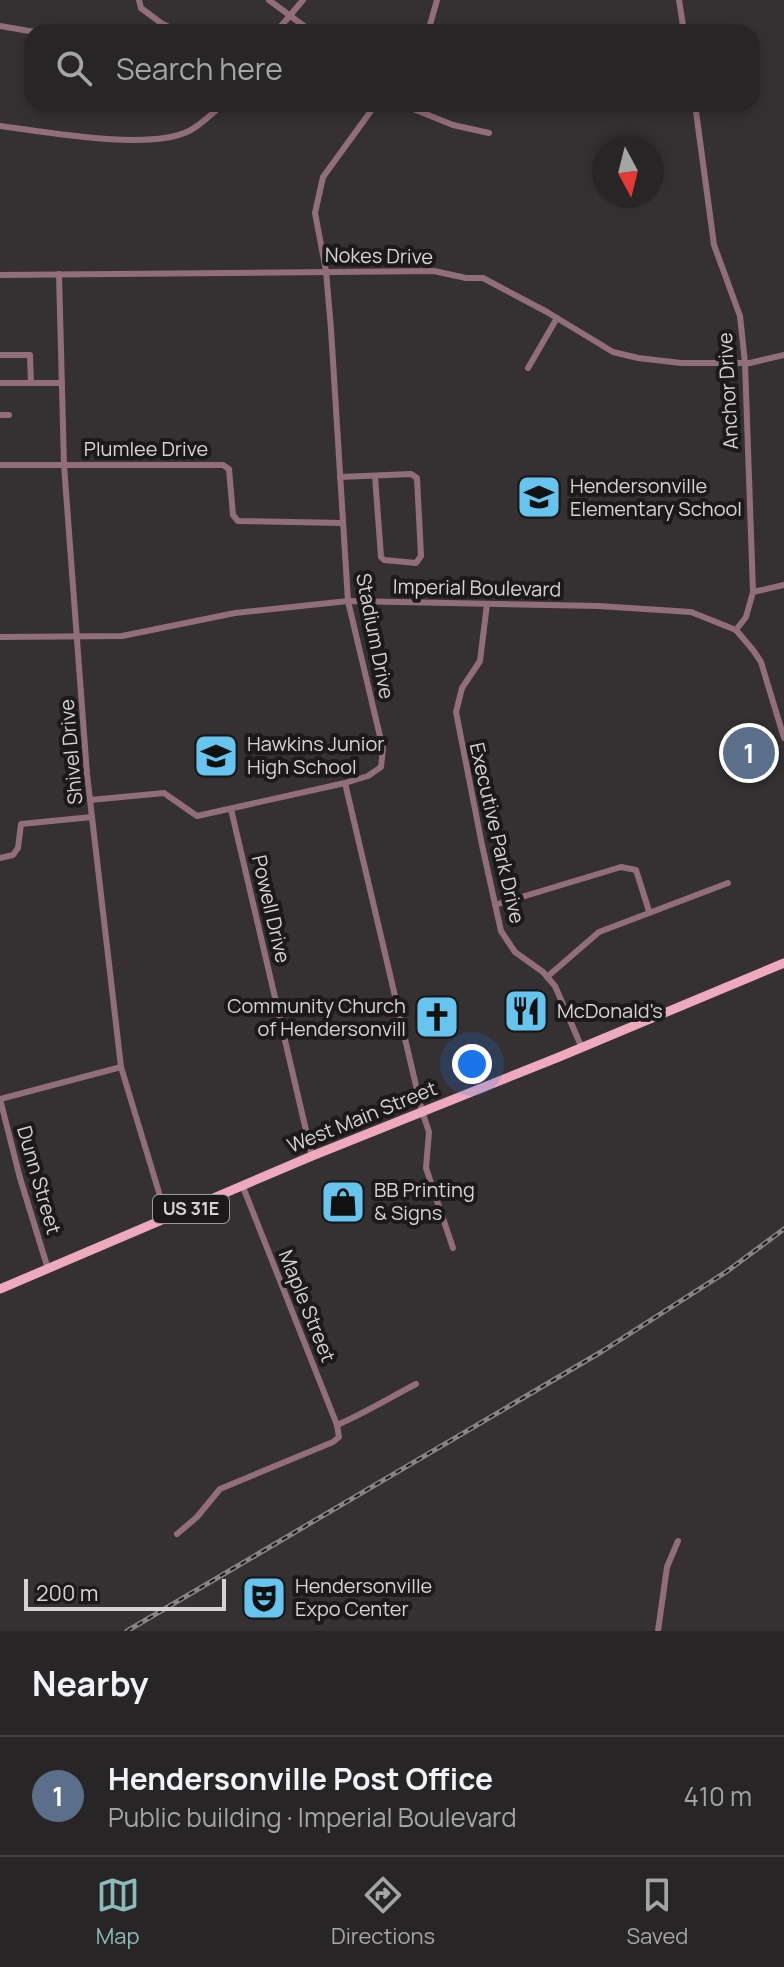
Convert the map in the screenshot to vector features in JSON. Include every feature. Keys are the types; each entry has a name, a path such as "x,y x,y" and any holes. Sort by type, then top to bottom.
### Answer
{"main road":[{"name":"West Main Street","path":"0,1289 312,1156 784,963"}],"street":[{"path":"139,0 141,8 161,23"},
{"path":"269,0 301,24"},
{"path":"283,24 303,0"},
{"path":"430,24 437,0"},
{"path":"679,0 683,24"},
{"path":"0,26 24,30"},
{"path":"0,126 77,137 160,140 190,131 213,112"},
{"name":"Stadium Drive","path":"90,800 164,793 197,816 345,783 376,772 383,760 348,601 326,271 315,213 323,177 370,112"},
{"path":"421,112 453,125 489,133"},
{"name":"Anchor Drive","path":"696,112 714,245 740,316 745,363 753,592 746,617 736,630"},
{"name":"Nokes Drive","path":"0,275 434,271 466,278 483,278 613,352 638,358 681,363 745,363 784,355"},
{"name":"Shivel Drive","path":"59,274 64,465 90,800 121,1067 167,1219"},
{"path":"528,368 557,318"},
{"path":"0,355 30,355 31,383"},
{"path":"0,383 62,383"},
{"path":"0,415 9,415"},
{"name":"Plumlee Drive","path":"0,465 223,465 229,469 233,515 238,521 342,523"},
{"path":"340,477 411,474 417,478 421,556 416,563 384,560 381,557 375,476"},
{"path":"753,592 784,585"},
{"name":"Imperial Boulevard","path":"0,637 122,636 235,613 348,601 654,608 691,612 736,630"},
{"name":"Executive Park Drive","path":"487,604 480,661 462,688 456,718 495,905 501,931 515,952 555,986 582,1048"},
{"path":"736,630 761,662 784,738"},
{"path":"345,783 429,1132 426,1168 453,1248"},
{"name":"Powell Drive","path":"231,809 312,1156"},
{"path":"0,858 13,855 18,848 21,824 92,817"},
{"path":"495,905 621,867 636,870 649,911"},
{"path":"547,977 599,932 728,883"},
{"path":"0,1099 121,1067"},
{"name":"Dunn Street","path":"0,1099 48,1269"},
{"name":"Maple Street","path":"177,1534 197,1517 220,1489 339,1437 337,1425 243,1187"},
{"path":"337,1425 374,1409 416,1384"},
{"path":"658,1631 667,1567 678,1541"}],"railway":[{"path":"127,1631 601,1352 726,1272 784,1229"}],"place":[{"name":"Hendersonville Elementary School","path":"539,497"},
{"name":"Hendersonville Post Office","path":"749,753"},
{"name":"Hawkins Junior High School","path":"216,756"},
{"name":"McDonald's","path":"526,1011"},
{"name":"Community Church of Hendersonvill","path":"437,1017"},
{"name":"BB Printing & Signs","path":"343,1202"},
{"name":"Hendersonville Expo Center","path":"264,1598"}]}
